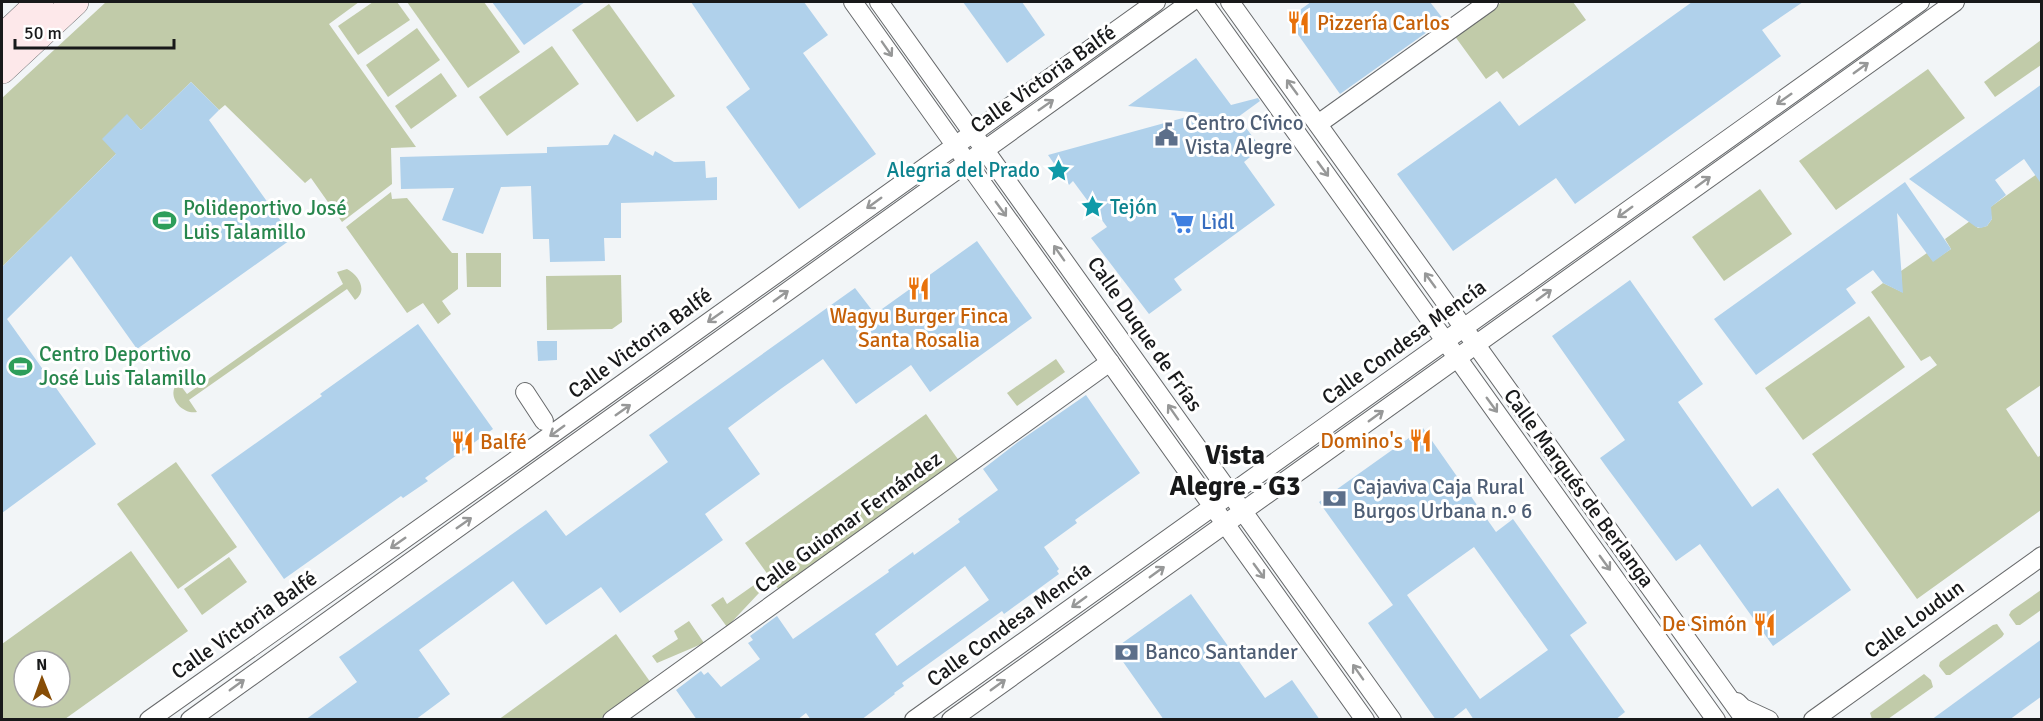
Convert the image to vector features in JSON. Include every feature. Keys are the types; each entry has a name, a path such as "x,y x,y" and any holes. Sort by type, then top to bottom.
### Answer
{"main road":[{"path":"2,38 40,2"},
{"path":"2,70 75,2"}],"street":[{"path":"853,2 1365,720"},
{"name":"Calle Duque de Frías","path":"879,2 972,131 992,143 1009,182 1392,720"},
{"name":"Calle Victoria Balfé","path":"149,720 1156,2"},
{"name":"Calle Victoria Balfé","path":"190,720 1191,2"},
{"name":"Calle Marqués de Berlanga","path":"1203,2 1716,720"},
{"path":"1318,124 1489,2"},
{"name":"Calle Condesa Mencía","path":"914,720 1920,2"},
{"name":"Calle Condesa Mencía","path":"951,720 1955,2"},
{"name":"Calle Marqués de Berlanga","path":"1233,4 1745,720"},
{"path":"931,112 937,135 938,157"},
{"name":"Calle Marqués de Berlanga","path":"1419,303 1428,328 1428,352"},
{"name":"Calle Marqués de Berlanga","path":"1493,368 1491,347 1497,329"},
{"name":"Calle Guiomar Fernández","path":"612,720 1110,362"},
{"path":"525,392 544,421"},
{"path":"1184,467 1194,492 1195,519"},
{"name":"Calle Duque de Frías","path":"1260,498 1265,541"},
{"name":"Calle Loudun","path":"1812,719 2042,556"},
{"name":"Calle Marqués de Berlanga","path":"1721,686 1743,708 1769,720"},
{"name":"Calle Marqués de Berlanga","path":"1702,699 1709,720"}],"green space":[{"path":"106,2 359,2 329,24 416,147 391,148 392,184 342,222 311,178 305,183 225,105 219,110 191,82 141,130 127,115 116,154 2,267 2,98"},
{"path":"373,2 397,2 410,20 358,55 338,26"},
{"path":"407,2 484,2 520,52 468,88"},
{"path":"1502,2 1573,2 1586,20 1503,79 1497,71 1486,79 1454,35"},
{"path":"609,4 675,96 637,122 572,30"},
{"path":"417,28 440,60 388,97 366,65"},
{"path":"2041,40 2041,65 1995,97 1984,82"},
{"path":"552,46 579,84 507,136 479,97"},
{"path":"1928,69 1965,118 1836,210 1799,161"},
{"path":"441,73 457,96 411,129 395,106"},
{"path":"2041,171 2041,385 2006,409 2038,457 2041,455 2041,510 1917,599 1812,454 1937,365 1930,356 1921,361 1871,292 1883,283 1902,292 1901,271 1927,253 1933,261 1951,249 1945,239 1970,221 1978,228 1987,226 1992,219 1989,208"},
{"path":"1760,189 1792,234 1724,281 1692,237"},
{"path":"391,192 392,199 407,198 452,253 458,253 458,289 442,301 451,314 438,324 423,303 407,313 346,227"},
{"path":"466,253 501,253 501,287 467,287"},
{"path":"347,269 360,283 361,292 355,300 347,289 189,400 197,412 181,408 173,393 178,382 187,394 343,284 337,272"},
{"path":"621,275 622,322 612,329 547,330 546,276"},
{"path":"1869,316 1905,367 1803,440 1765,388"},
{"path":"1056,359 1065,372 1017,406 1007,393"},
{"path":"926,414 962,465 782,594 745,543"},
{"path":"176,462 237,547 178,589 117,504"},
{"path":"131,551 188,631 65,719 2,719 2,644"},
{"path":"229,557 247,582 202,615 184,589"},
{"path":"754,585 759,593 727,627 711,605 723,597 727,604"},
{"path":"2041,590 2041,610 2020,625 2016,625 2009,615 2011,611"},
{"path":"689,621 704,643 657,663 652,656 678,639 674,631"},
{"path":"1997,624 2004,634 2002,637 1950,675 1946,675 1939,666 1940,662"},
{"path":"616,634 651,683 600,719 498,720"},
{"path":"1924,674 1931,680 1933,687 1888,719 1872,719 1870,713"}],"building":[{"path":"492,2 585,2 524,45"},
{"path":"691,2 804,2 828,35 803,53 876,154 799,209 726,107 750,89"},
{"path":"963,2 1022,2 1045,35 1007,63"},
{"path":"1311,2 1430,2 1444,20 1340,94 1287,19"},
{"path":"1692,2 1803,2 1762,30 1781,56 1575,204 1556,178 1453,251 1397,174 1500,101 1519,126"},
{"path":"1196,58 1231,105 1258,98 1260,101 1238,117 1261,148 1244,162 1275,205 1174,279 1182,290 1149,314 1091,238 1107,227 1073,181 1069,185 1048,155 1201,113 1128,106"},
{"name":"Polideportivo José Luis Talamillo","path":"191,82 219,110 209,120 293,238 137,349 71,256 7,319 96,444 2,513 2,267 116,154 102,139 127,114 141,130"},
{"path":"2042,84 2042,185 2024,159 1995,180 2006,195 1991,207 1992,219 1987,226 1976,227 1909,179"},
{"path":"614,134 653,156 655,151 674,162 705,161 706,178 717,177 717,200 621,203 621,238 604,238 605,261 550,262 549,239 533,239 531,186 501,187 483,234 442,220 454,188 401,189 400,157 547,153 547,147 608,145"},
{"path":"1905,182 1951,249 1933,262 1897,213 1903,293 1883,283 1873,270 1846,289 1856,303 1756,375 1714,319"},
{"path":"977,241 1032,318 930,392 911,365 856,404 823,359 782,388 728,428 760,474 705,514 723,540 684,568 620,613 601,587 546,625 513,581 419,650 450,694 415,720 305,720 357,682 339,657 546,510 566,536 668,462 649,435 855,288 875,314"},
{"path":"1630,280 1703,384 1678,402 1752,507 1778,488 1851,590 1773,646 1700,544 1676,561 1600,458 1625,440 1552,336"},
{"path":"418,324 493,429 425,478 428,481 403,498 401,496 284,579 211,475"},
{"path":"537,341 557,341 557,360 538,361"},
{"path":"1086,395 1140,473 1075,520 1077,523 1044,547 1059,569 1057,571 1059,574 1004,614 1002,611 902,683 904,686 861,720 811,720 806,713 797,720 697,720 676,690 701,671 704,675 708,672 721,687 760,659 748,643 753,640 750,636 777,616 793,639 889,572 888,570 913,552 914,555 960,522 958,519 998,490 983,469","holes":["965,566 989,600 897,666 875,634"]},
{"path":"1423,428 1496,532 1513,519 1587,623 1570,635 1625,712 1615,720 1474,720 1466,708 1451,720 1436,720 1368,623 1393,605 1319,502","holes":["1474,547 1548,650 1480,699 1407,595"]},
{"path":"1191,594 1265,698 1292,680 1320,720 1164,720 1114,649"},
{"path":"2042,639 2042,696 2009,720 1931,720"}],"place":[{"name":"Pizzería Carlos","path":"1299,23"},
{"name":"Centro Cívico Vista Alegre","path":"1167,135"},
{"name":"Alegria del Prado","path":"1058,170"},
{"name":"Tejón","path":"1092,207"},
{"name":"Polideportivo José Luis Talamillo","path":"165,220"},
{"name":"Lidl","path":"1183,222"},
{"name":"Wagyu Burger Finca Santa Rosalia","path":"919,288"},
{"name":"Centro Deportivo José Luis Talamillo","path":"21,366"},
{"name":"Domino's","path":"1421,441"},
{"name":"Balfé","path":"462,442"},
{"name":"Cajaviva Caja Rural Burgos Urbana n.º 6","path":"1335,499"},
{"name":"De Simón","path":"1765,624"},
{"name":"Banco Santander","path":"1127,652"}],"district":[{"name":"Vista Alegre - G3","path":"1235,470"}]}
